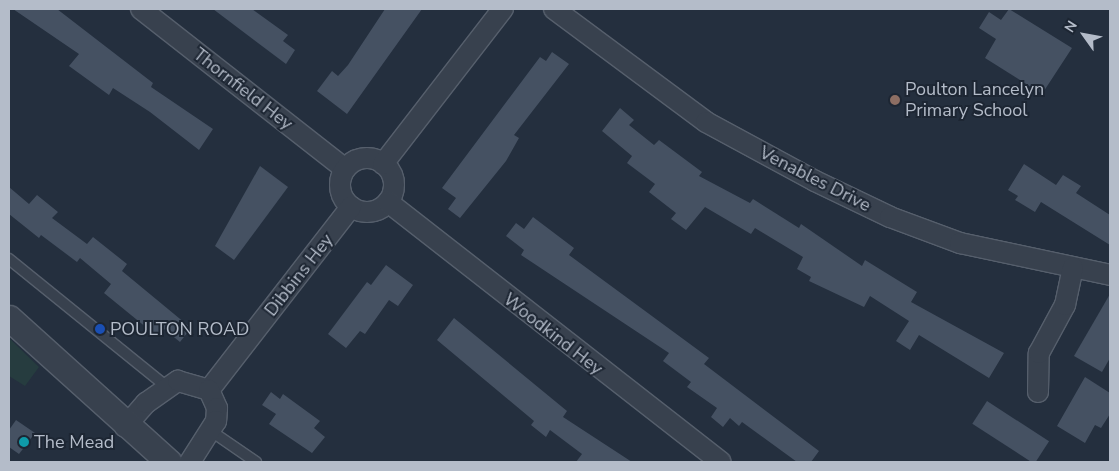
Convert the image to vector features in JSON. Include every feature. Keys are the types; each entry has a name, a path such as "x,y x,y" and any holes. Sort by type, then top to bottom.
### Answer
{"street":[{"name":"Thornfield Hey","path":"141,9 345,169"},
{"path":"383,164 503,9"},
{"name":"Venables Drive","path":"554,9 706,122 815,181 960,243 1110,275"},
{"path":"359,159 383,164 393,178 388,202 365,212 351,207 340,191 345,169 359,159"},
{"name":"Woodkind Hey","path":"388,202 720,462"},
{"name":"Dibbins Hey","path":"209,390 351,207"},
{"path":"1038,392 1039,353 1065,306 1073,268"},
{"path":"9,318 125,427 169,462"},
{"path":"125,427 167,387 178,381 209,390 217,408 211,431 190,462"}],"lane":[{"path":"9,259 167,387"},
{"path":"211,431 256,462"}],"green space":[{"path":"9,338 39,367 25,386 9,376"}],"building":[{"path":"13,9 57,9 153,83 151,87 213,129 199,150 150,112 113,88 109,95 69,66 79,54"},
{"path":"213,9 252,9 288,35 283,41 295,50 286,64"},
{"path":"385,9 422,9 347,114 317,91 332,71 338,76 348,65"},
{"path":"1009,9 1072,48 1042,94 985,58 996,39 979,28 989,12 1001,20"},
{"path":"552,52 569,64 514,135 519,138 506,161 460,218 448,209 456,198 442,188 540,57 546,61"},
{"path":"620,108 634,120 629,125 654,145 659,140 702,172 699,176 750,203 753,199 799,228 801,224 862,266 865,260 917,292 911,302 1004,353 989,378 919,335 910,350 896,341 909,321 870,296 864,307 809,281 811,277 797,269 803,257 755,228 751,234 705,207 686,230 671,219 676,213 649,192 655,184 627,163 632,156 602,131"},
{"path":"1024,164 1056,185 1063,175 1081,186 1076,193 1110,215 1110,245 1041,202 1035,212 1015,200 1018,196 1008,190"},
{"path":"260,166 288,187 234,260 215,246"},
{"path":"9,187 29,204 37,195 58,212 52,218 87,244 93,237 127,264 122,271 191,328 180,342 164,329 158,337 104,293 111,284 80,258 77,262 41,235 39,238 9,214"},
{"path":"533,217 574,248 569,255 709,358 704,364 819,451 811,462 797,462 742,422 739,426 730,418 723,427 711,417 717,408 687,387 691,382 663,361 669,353 521,255 524,250 506,236 516,223 524,229"},
{"path":"386,265 413,285 398,306 389,300 365,334 360,331 346,348 328,334 367,282 371,285"},
{"path":"1110,294 1110,358 1102,372 1074,356"},
{"path":"454,318 567,411 563,417 632,462 576,462 582,454 550,430 546,437 531,425 534,421 437,340"},
{"path":"1085,377 1110,393 1110,414 1101,428 1095,425 1085,443 1057,426"},
{"path":"271,392 280,399 283,394 320,421 314,428 325,437 312,453 269,424 276,414 262,405"},
{"path":"987,401 1049,441 1036,462 1031,462 972,424"},
{"name":"The Mead","path":"16,420 35,433 19,454 9,447 9,430"}],"place":[{"name":"Poulton Lancelyn Primary School","path":"895,100"},
{"name":"POULTON ROAD","path":"100,329"},
{"name":"The Mead","path":"24,442"}]}
